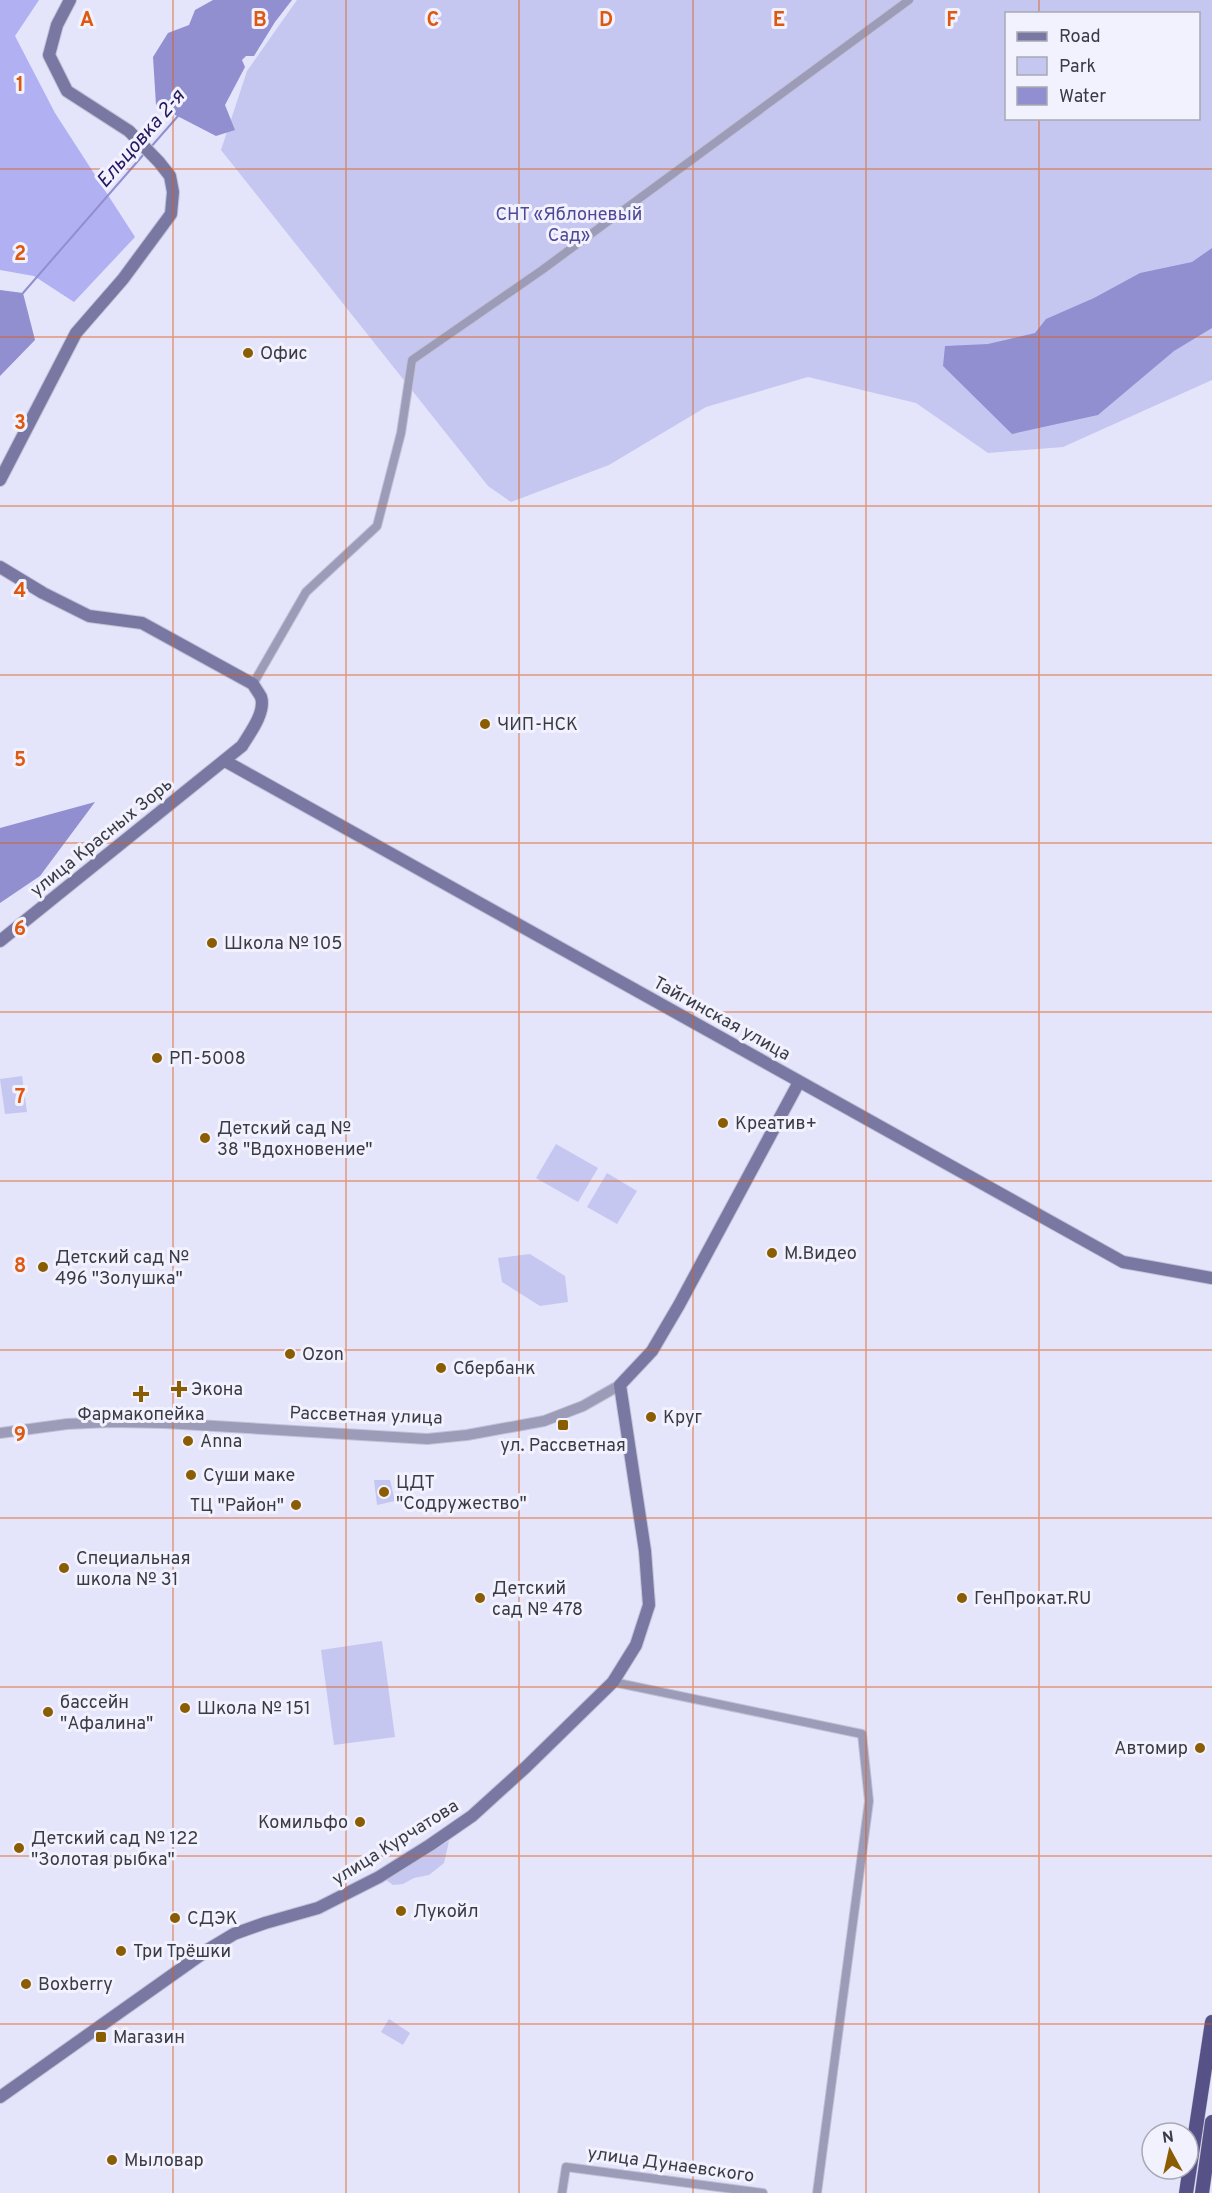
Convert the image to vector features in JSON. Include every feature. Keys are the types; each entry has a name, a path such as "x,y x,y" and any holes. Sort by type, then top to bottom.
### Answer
{"highway":[{"path":"1186,2193 1212,2022"},
{"path":"1202,2193 1212,2122"}],"main road":[{"path":"0,480 76,333 123,279 171,214 173,192 170,176 129,131 67,91 49,55 57,25 70,0"},
{"path":"0,567 43,593 89,616 142,623 253,684"},
{"name":"улица Красных Зорь","path":"0,941 242,746 260,713 261,697 253,684"},
{"name":"Тайгинская улица","path":"225,761 1123,1262 1212,1278"},
{"name":"Рассветная улица","path":"620,1385 652,1351 799,1082"},
{"name":"улица Курчатова","path":"0,2097 209,1949 234,1934 318,1908 379,1877 430,1845 472,1816 613,1682 636,1645 649,1605 645,1551 620,1385"}],"street":[{"path":"253,684 306,592 376,526 400,434 412,360 542,270 909,0"},
{"name":"Рассветная улица","path":"0,1433 67,1424 111,1422 427,1439 544,1421 583,1406 620,1385"},
{"path":"613,1682 862,1734 869,1801 817,2193"},
{"name":"улица Дунаевского","path":"562,2193 566,2167 763,2193"}],"green space":[{"name":"СНТ «Яблоневый Сад»","path":"297,0 1212,0 1212,380 1063,447 988,453 916,403 808,377 706,407 609,465 511,502 488,486 221,150 247,71"},
{"path":"22,1076 27,1112 5,1114 0,1079"},
{"path":"556,1144 598,1168 578,1202 536,1178"},
{"path":"607,1173 637,1191 617,1224 587,1207"},
{"path":"530,1254 565,1276 568,1302 540,1306 502,1282 498,1258"},
{"name":"ЦДТ \"Содружество\"","path":"374,1480 390,1480 395,1501 377,1505"},
{"path":"382,1641 395,1737 334,1745 321,1650"},
{"path":"449,1841 444,1863 429,1875 414,1878 403,1884 393,1885 386,1880"},
{"path":"389,2019 410,2033 403,2045 381,2032"}],"shaded area":[{"path":"0,0 39,0 15,36 55,113 135,237 74,302 34,276 0,270"}],"water":[{"path":"213,0 292,0 254,56 246,56 242,60 245,67 225,105 235,130 216,136 156,105 153,57 168,33 189,25 195,10"},
{"path":"1212,248 1212,328 1174,351 1098,415 1012,434 943,366 945,346 988,344 1035,333 1046,319 1094,298 1140,273 1192,262"},
{"path":"0,290 23,293 35,340 0,376"},
{"path":"95,802 40,876 0,903 0,828"}],"waterway":[{"name":"Ельцовка 2-я","path":"150,148 178,116"},
{"name":"Ельцовка 2-я","path":"23,293 144,154"}],"place":[{"name":"Офис","path":"248,353"},
{"name":"ЧИП-НСК","path":"485,724"},
{"name":"Школа № 105","path":"212,943"},
{"name":"РП-5008","path":"157,1058"},
{"name":"Креатив+","path":"723,1123"},
{"name":"Детский сад № 38 \"Вдохновение\"","path":"205,1138"},
{"name":"М.Видео","path":"772,1253"},
{"name":"Детский сад № 496 \"Золушка\"","path":"43,1267"},
{"name":"Ozon","path":"290,1354"},
{"name":"Сбербанк","path":"441,1368"},
{"name":"Экона","path":"179,1389"},
{"name":"Фармакопейка","path":"141,1394"},
{"name":"Круг","path":"651,1417"},
{"name":"ул. Рассветная","path":"563,1425"},
{"name":"Anna","path":"188,1441"},
{"name":"Суши маке","path":"191,1475"},
{"name":"ЦДТ \"Содружество\"","path":"384,1492"},
{"name":"ТЦ \"Район\"","path":"296,1505"},
{"name":"Специальная школа № 31","path":"64,1568"},
{"name":"Детский сад № 478","path":"480,1598"},
{"name":"ГенПрокат.RU","path":"962,1598"},
{"name":"Школа № 151","path":"185,1708"},
{"name":"бассейн \"Афалина\"","path":"48,1712"},
{"name":"Автомир","path":"1200,1748"},
{"name":"Комильфо","path":"360,1822"},
{"name":"Детский сад № 122 \"Золотая рыбка\"","path":"19,1848"},
{"name":"Лукойл","path":"401,1911"},
{"name":"СДЭК","path":"175,1918"},
{"name":"Три Трёшки","path":"121,1951"},
{"name":"Boxberry","path":"26,1984"},
{"name":"Магазин","path":"101,2037"},
{"name":"Мыловар","path":"112,2160"}]}
